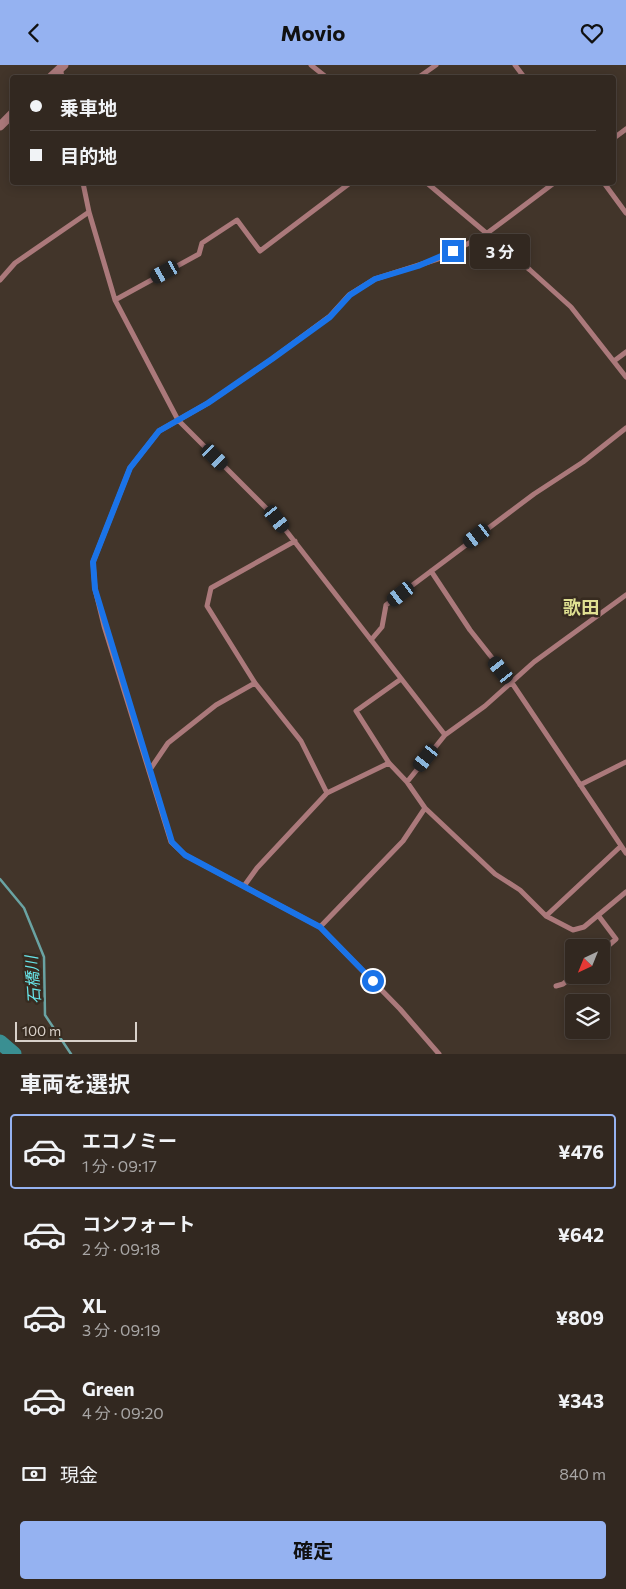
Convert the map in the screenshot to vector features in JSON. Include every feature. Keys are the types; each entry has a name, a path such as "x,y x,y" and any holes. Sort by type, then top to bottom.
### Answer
{"street":[{"path":"311,65 324,75"},
{"path":"422,75 436,65"},
{"path":"0,126 10,116"},
{"path":"83,185 89,213 114,300 178,420 277,519 445,735"},
{"path":"114,300 199,254 202,243 237,220 260,251 347,185"},
{"path":"429,185 571,307 626,377"},
{"path":"439,1054 400,1009 320,927 177,849 172,842 104,626 95,589 93,562 130,468 159,431 208,403 272,359 330,317 350,295 375,279 441,258 486,233 551,185"},
{"path":"605,185 626,213"},
{"path":"0,281 15,263 89,213"},
{"path":"614,361 626,353"},
{"path":"370,640 382,627 386,605 534,495 583,462 626,428"},
{"path":"294,541 211,588 207,606 255,683 301,741 327,793"},
{"path":"431,571 470,630 512,683 626,853"},
{"path":"407,782 445,735 512,683 534,662 626,595"},
{"path":"401,679 356,711 389,763 407,782 425,809 495,874 520,890 546,916 573,930 584,927 626,891"},
{"path":"149,771 168,743 216,705 255,683"},
{"path":"580,785 626,762"},
{"path":"244,886 257,868 327,793 389,763"},
{"path":"320,927 403,841 425,809"},
{"path":"546,916 621,846"},
{"path":"598,915 616,939 610,944"},
{"path":"556,986 565,982"}],"waterway":[{"name":"石橋川","path":"0,879 24,908 44,957 45,1015 71,1054"},
{"path":"0,1042 14,1054"}],"district":[{"name":"歌田","path":"581,607"}],"route":[{"path":"373,981 320,927 185,855 172,842 104,626 95,589 93,562 120,489 130,468 159,431 208,403 272,359 330,317 350,295 375,279 441,258 453,251"}]}
